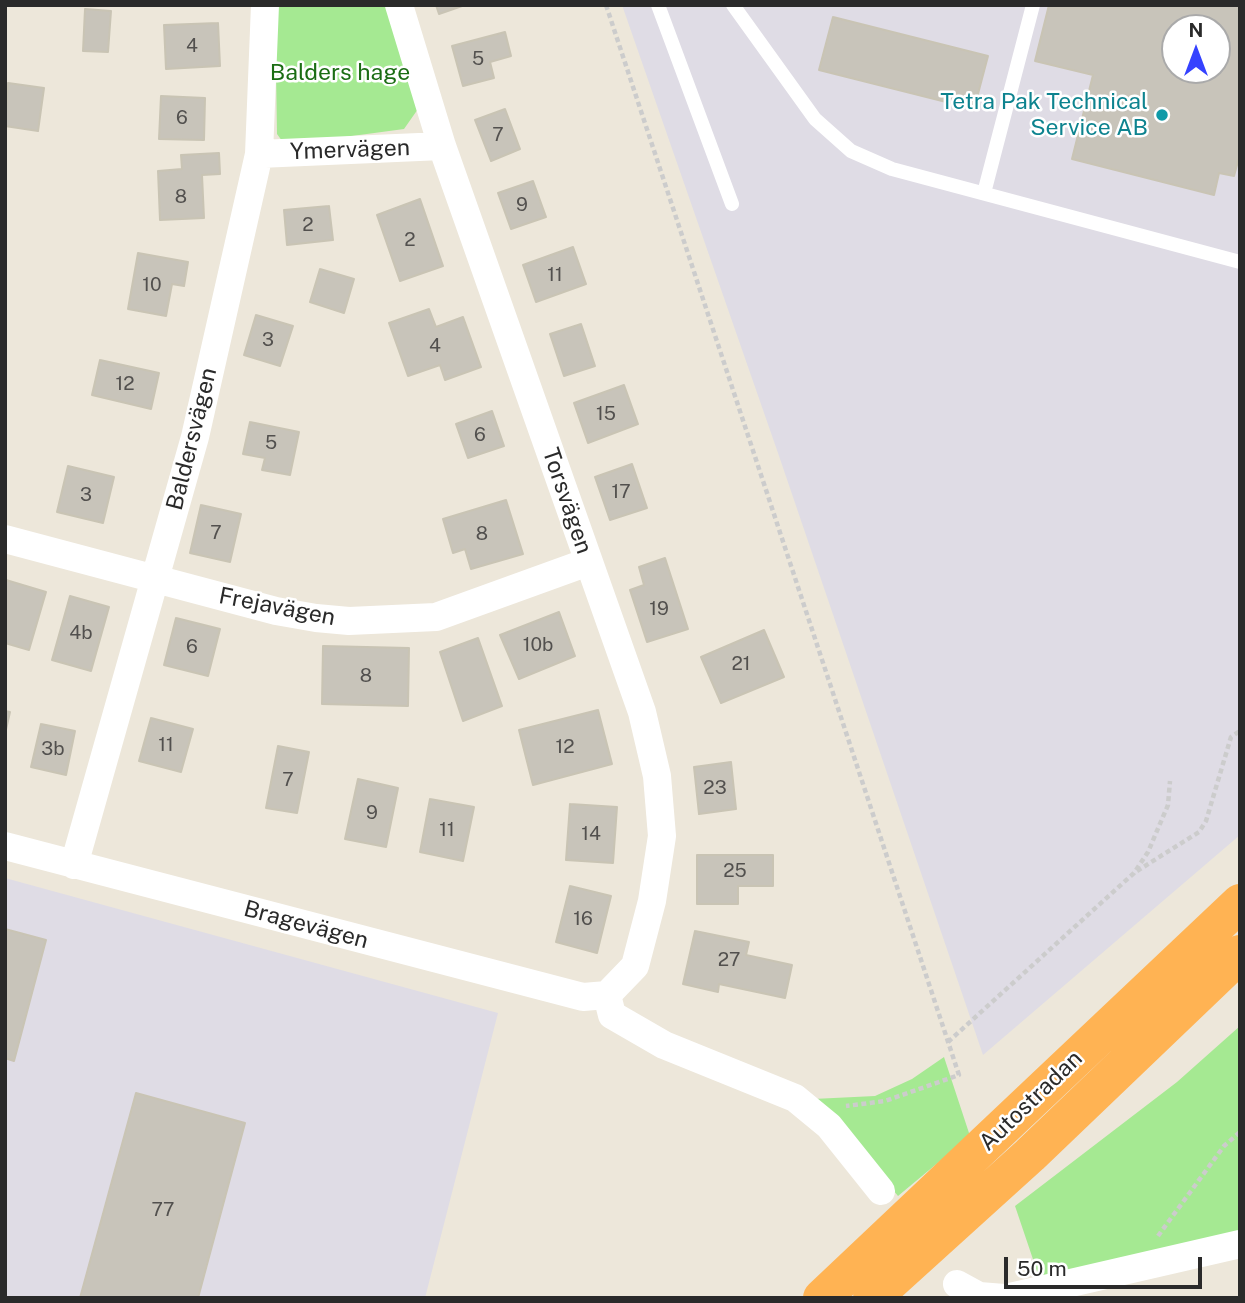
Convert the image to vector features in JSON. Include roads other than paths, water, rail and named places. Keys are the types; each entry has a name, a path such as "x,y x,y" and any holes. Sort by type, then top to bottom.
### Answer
{"highway":[{"name":"Autostradan","path":"822,1298 1240,903"},
{"name":"Autostradan","path":"872,1298 1030,1155 1240,954"}],"street":[{"name":"Baldersvägen","path":"74,865 195,437 259,154 265,5"},
{"name":"Torsvägen","path":"400,5 442,146 642,712 657,776 662,835 652,901 635,966 607,995"},
{"name":"Ymervägen","path":"259,154 442,146"},
{"name":"Frejavägen","path":"5,539 276,611 349,621 436,617 588,562"},
{"name":"Bragevägen","path":"5,846 583,997 607,995"},
{"path":"607,995 611,1015 664,1045 794,1098 829,1126 881,1191"},
{"path":"985,1295 1144,1266 1240,1244"}],"lane":[{"path":"658,5 732,204"},
{"path":"733,5 815,119 851,151 892,169 1240,262"},
{"path":"984,193 1033,5"}],"place":[{"name":"Tetra Pak Technical Service AB","path":"1162,115"}],"park label":[{"name":"Balders hage","path":"340,73"}]}
